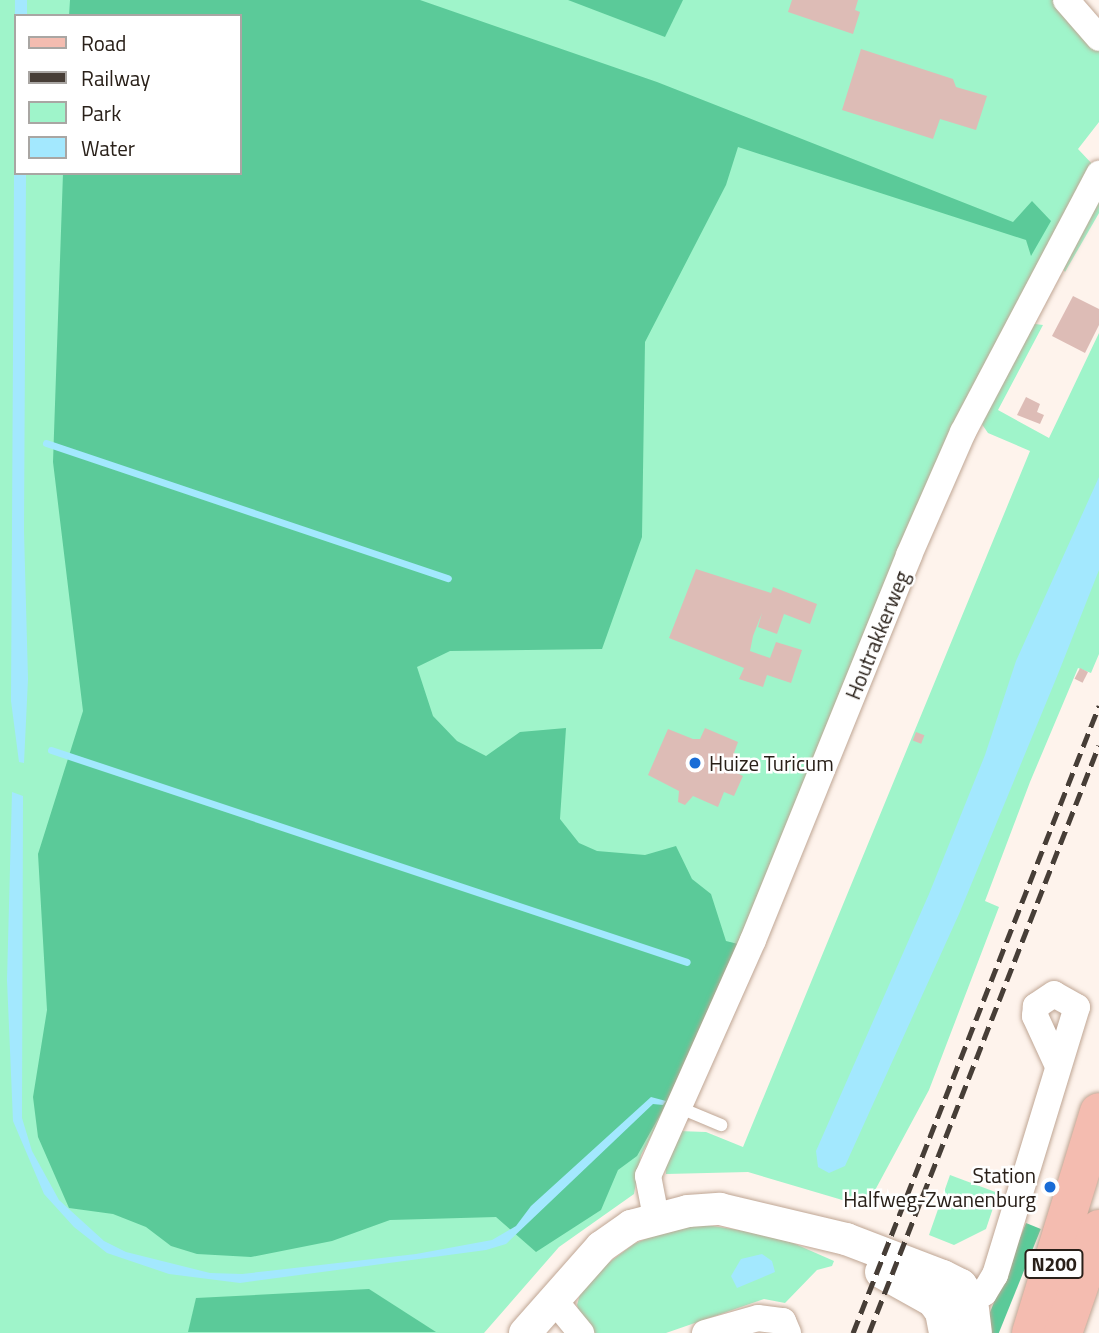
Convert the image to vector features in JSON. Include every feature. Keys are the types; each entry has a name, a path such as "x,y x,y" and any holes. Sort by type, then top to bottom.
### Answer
{"main road":[{"name":"N200","path":"1031,1333 1099,1111"},
{"name":"N200","path":"1063,1333 1099,1229"}],"street":[{"path":"1066,0 1099,38"},
{"name":"Houtrakkerweg","path":"656,1217 648,1176 963,432 1099,174"},
{"path":"810,1233 840,1255 916,1288 943,1322 1004,1239 1077,1007 1054,994 1036,1006 1037,1027 1057,1064"},
{"path":"525,1333 601,1247 631,1226 656,1217 730,1210 810,1233 846,1239 966,1293"},
{"path":"966,1293 976,1333"},
{"path":"554,1300 581,1333"},
{"path":"705,1333 758,1318 783,1321 788,1333"}],"lane":[{"path":"678,1107 721,1125"}],"green space":[{"path":"0,0 1057,0 1099,47 1099,122 1078,149 1095,167 707,1030 641,1155 634,1194 559,1247 484,1333 0,1333"},
{"path":"70,0 420,0 657,82 1013,222 1032,201 1051,221 1031,256 1026,240 738,147 726,185 645,342 642,537 602,649 450,651 417,667 433,716 457,741 486,756 520,732 566,728 560,819 579,843 597,851 645,855 676,846 692,879 711,894 726,941 738,944 677,1085 637,1156 618,1170 601,1210 536,1252 496,1217 390,1220 332,1241 251,1257 197,1254 171,1246 146,1227 113,1214 69,1208 38,1137 33,1097 47,1010 38,854 83,711 53,462 63,175 242,175 242,14 69,14"},
{"path":"568,0 683,0 665,37"},
{"path":"1099,187 1099,213 1065,272 1063,269"},
{"path":"1028,323 1043,325 998,410 1049,438 1099,333 1099,654 1091,673 1078,668 1030,782 985,901 999,907 929,1090 866,1207 748,1172 666,1174 665,1161 678,1131 706,1132 743,1147 1030,451 988,433 979,420"},
{"path":"950,1175 998,1193 986,1229 954,1245 929,1235"},
{"path":"1026,1223 1041,1229 999,1333 983,1330"},
{"path":"700,1224 777,1236 834,1261 832,1266 817,1270 785,1303 764,1299 666,1333 595,1333 581,1318 577,1305 582,1287 607,1264 634,1244 666,1230"},
{"path":"369,1289 436,1332 188,1332 196,1298"}],"water":[{"path":"15,0 27,0 27,14 15,14"},
{"path":"14,175 26,175 24,531 28,679 24,763 19,762 11,701"},
{"path":"1099,477 1099,570 959,914 845,1166 829,1173 818,1167 816,1151 929,894 985,755 1016,661"},
{"path":"12,792 23,796 22,1118 32,1151 59,1200 104,1241 126,1252 210,1273 242,1274 416,1254 492,1240 516,1226 531,1206 651,1097 666,1101 663,1105 653,1104 506,1244 486,1250 240,1283 169,1274 107,1253 74,1227 44,1194 13,1121 7,980"},
{"path":"762,1254 772,1261 775,1272 737,1288 731,1276 741,1259"}],"building":[{"path":"792,0 858,0 855,10 860,12 853,34 788,12"},
{"path":"861,49 953,79 956,87 987,96 976,130 940,119 933,139 842,110"},
{"path":"1073,296 1099,309 1099,325 1085,353 1052,336"},
{"path":"1026,397 1040,404 1037,412 1044,415 1040,424 1017,415"},
{"path":"696,569 771,593 773,587 817,604 810,624 784,614 777,634 758,627 762,613 753,636 750,651 770,658 776,642 802,650 791,683 767,675 763,687 739,679 744,668 669,638"},
{"path":"1080,668 1088,672 1083,683 1075,679"},
{"name":"Huize Turicum","path":"705,728 738,742 734,753 739,755 733,771 743,776 734,796 724,792 718,807 693,796 685,805 678,802 679,791 648,775 668,729 700,739"},
{"path":"916,732 924,735 921,744 913,740"}],"waterway":[{"path":"46,443 448,578"},
{"path":"51,750 687,962"}],"railway":[{"path":"853,1333 1099,706"},
{"path":"869,1333 1099,745"}],"place":[{"name":"Huize Turicum","path":"695,763"},
{"name":"Station Halfweg-Zwanenburg","path":"1050,1187"}]}
